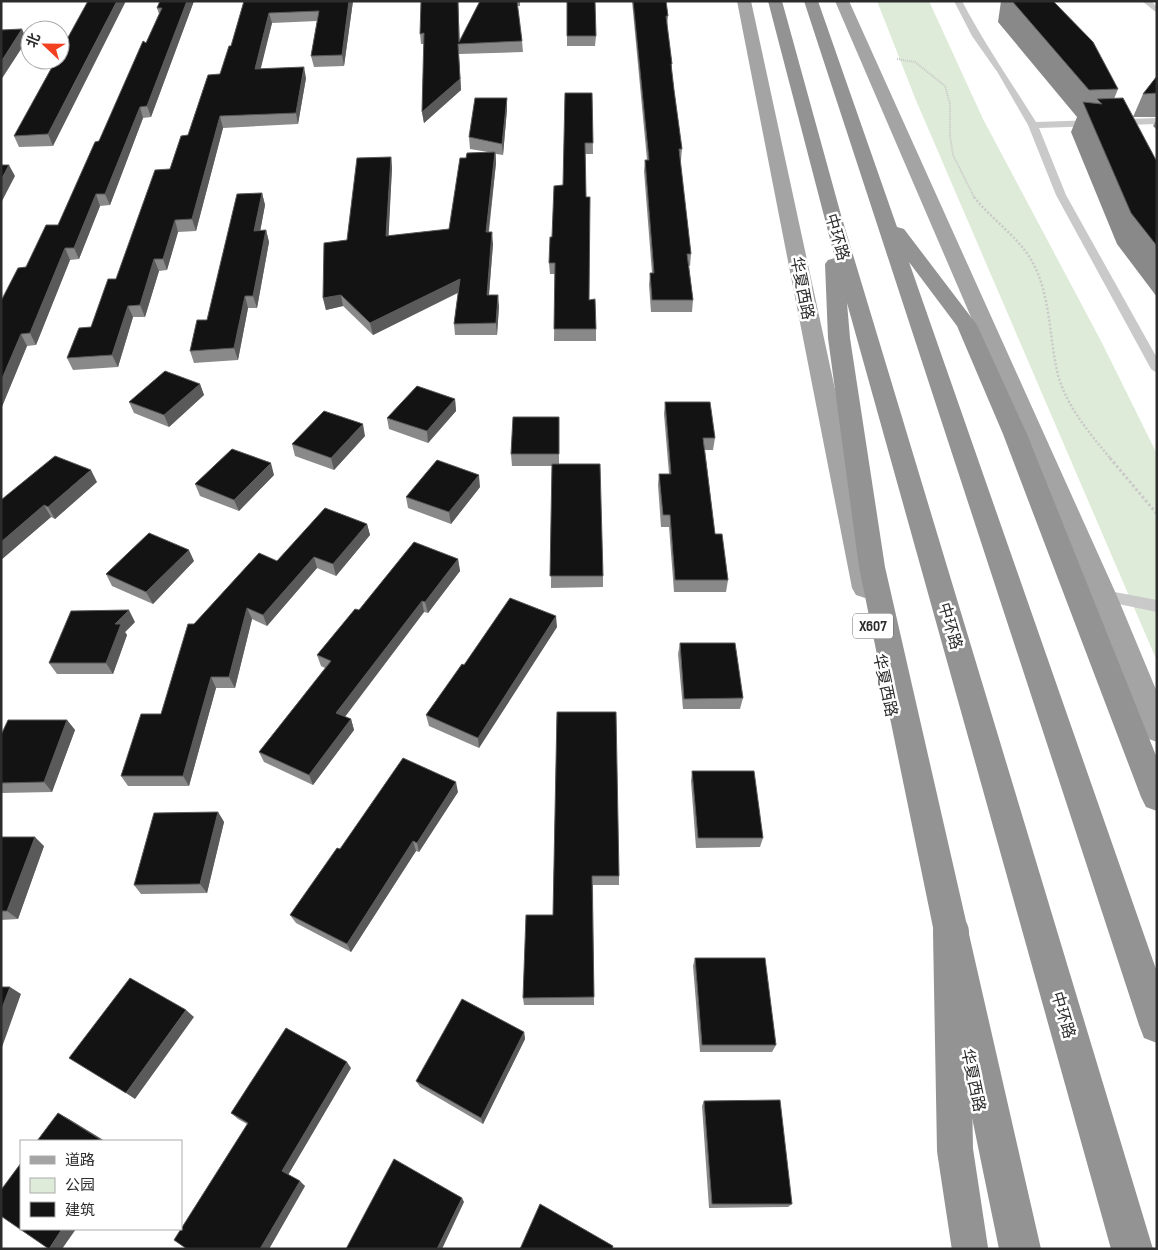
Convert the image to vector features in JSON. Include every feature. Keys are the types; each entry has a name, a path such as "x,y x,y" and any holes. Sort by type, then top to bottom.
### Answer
{"highway":[{"name":"中环路","path":"775,1 832,215 1132,1249"},
{"path":"811,1 1157,1024"},
{"path":"883,214 967,326 1015,434 1157,797"},
{"path":"832,215 839,338 872,567 1020,1249"},
{"path":"951,932 955,1150 970,1249"}],"main road":[{"name":"华夏西路","path":"744,1 847,507 1011,1249"},
{"path":"842,1 1104,596 1157,729"}],"lane":[{"path":"958,1 976,36 1002,72 1033,125 1061,195 1157,369"},
{"path":"1146,1 1157,11"},
{"path":"1033,125 1157,121"},
{"path":"1104,596 1157,606"}],"path":[{"path":"897,59 914,62 945,86 950,104 950,136 953,155 971,193 986,212 1012,236 1032,262 1042,284 1058,374 1064,393 1090,434 1157,514"}],"green space":[{"path":"877,1 929,1 983,119 1101,341 1157,454 1157,661 915,98"}],"building":[{"path":"88,1 117,1 48,134 14,136 50,70 70,70 70,34"},
{"path":"160,1 187,1 147,106 140,107 105,194 96,194 74,248 65,248 30,333 21,334 1,381 1,301 18,268 26,267 46,225 58,225 95,142 99,141 143,41 146,43 162,8 157,8"},
{"path":"244,1 349,1 342,55 311,56 319,11 269,13 255,69 304,67 296,113 220,116 192,219 175,220 163,259 154,259 140,305 128,306 112,355 67,358 79,328 91,327 108,279 116,279 155,170 170,169 181,136 188,135 208,75 220,74 229,46 231,46"},
{"path":"421,1 458,1 459,42 480,1 517,1 522,41 458,44 460,79 422,112 424,33 420,34"},
{"path":"567,1 595,1 596,36 567,36"},
{"path":"633,1 666,1 671,64 682,149 679,149 691,254 687,254 693,300 652,300 650,273 654,273 645,160 649,160"},
{"path":"1012,1 1053,1 1093,42 1118,89 1089,90"},
{"path":"20,29 20,32 1,62 1,30"},
{"path":"1157,76 1157,93 1143,94"},
{"path":"565,93 592,93 593,143 585,143 586,197 590,197 589,300 595,299 596,329 554,329 555,263 549,263 550,237 552,237 554,186 563,185"},
{"path":"475,98 507,98 502,144 469,137"},
{"path":"1123,98 1157,162 1157,246 1131,213 1083,102 1102,104 1097,99"},
{"path":"495,152 486,232 492,232 487,295 498,295 496,323 454,324 460,279 370,323 341,295 323,298 324,243 347,240 357,158 391,157 386,236 449,229 460,158 466,158 467,153"},
{"path":"1,165 9,165 1,180"},
{"path":"262,193 254,231 266,230 253,296 245,296 234,348 190,351 197,320 207,320 237,194"},
{"path":"165,371 200,384 164,415 129,402"},
{"path":"417,386 455,399 427,431 387,418"},
{"path":"665,402 710,402 715,438 703,438 715,534 722,534 728,580 675,580 670,515 663,515 659,474 671,474"},
{"path":"324,411 363,424 331,458 292,444"},
{"path":"513,417 559,417 559,454 511,454"},
{"path":"232,449 271,463 234,500 195,484"},
{"path":"55,456 91,470 48,507 44,505 1,542 1,500"},
{"path":"437,460 479,475 449,512 406,497"},
{"path":"552,464 600,464 603,576 550,576"},
{"path":"325,508 367,524 333,564 314,557 263,615 247,608 229,677 211,677 183,776 121,776 141,714 161,714 188,624 194,624 259,553 277,561"},
{"path":"149,533 189,550 146,592 106,574"},
{"path":"414,542 458,559 425,602 422,601 336,713 351,719 309,775 259,752 331,661 317,655 355,609 359,610"},
{"path":"510,598 556,616 478,738 426,715 462,664 464,665"},
{"path":"129,610 115,624 121,624 106,663 49,663 71,611"},
{"path":"680,643 735,643 743,698 684,699"},
{"path":"557,712 616,712 619,876 592,876 594,997 523,998 526,915 553,915"},
{"path":"8,720 67,720 44,782 1,783 1,735"},
{"path":"403,758 456,782 417,843 413,841 347,944 290,915 337,848 340,849"},
{"path":"692,771 754,771 763,838 698,838"},
{"path":"218,812 200,884 134,885 154,813"},
{"path":"1,837 35,837 7,911 1,911"},
{"path":"695,958 765,958 776,1045 702,1045"},
{"path":"130,978 186,1010 126,1093 69,1058"},
{"path":"1,987 10,987 1,1011"},
{"path":"462,999 524,1032 481,1118 416,1081"},
{"path":"286,1028 347,1062 282,1171 300,1181 260,1249 187,1249 174,1240 248,1123 231,1113"},
{"path":"780,1100 792,1204 712,1204 704,1101"},
{"path":"58,1113 101,1140 38,1140"},
{"path":"394,1159 462,1198 437,1249 346,1249"},
{"path":"20,1164 20,1229 1,1216 1,1190"},
{"path":"540,1204 613,1246 612,1249 520,1249"},
{"path":"21,1230 61,1230 49,1249"}]}
